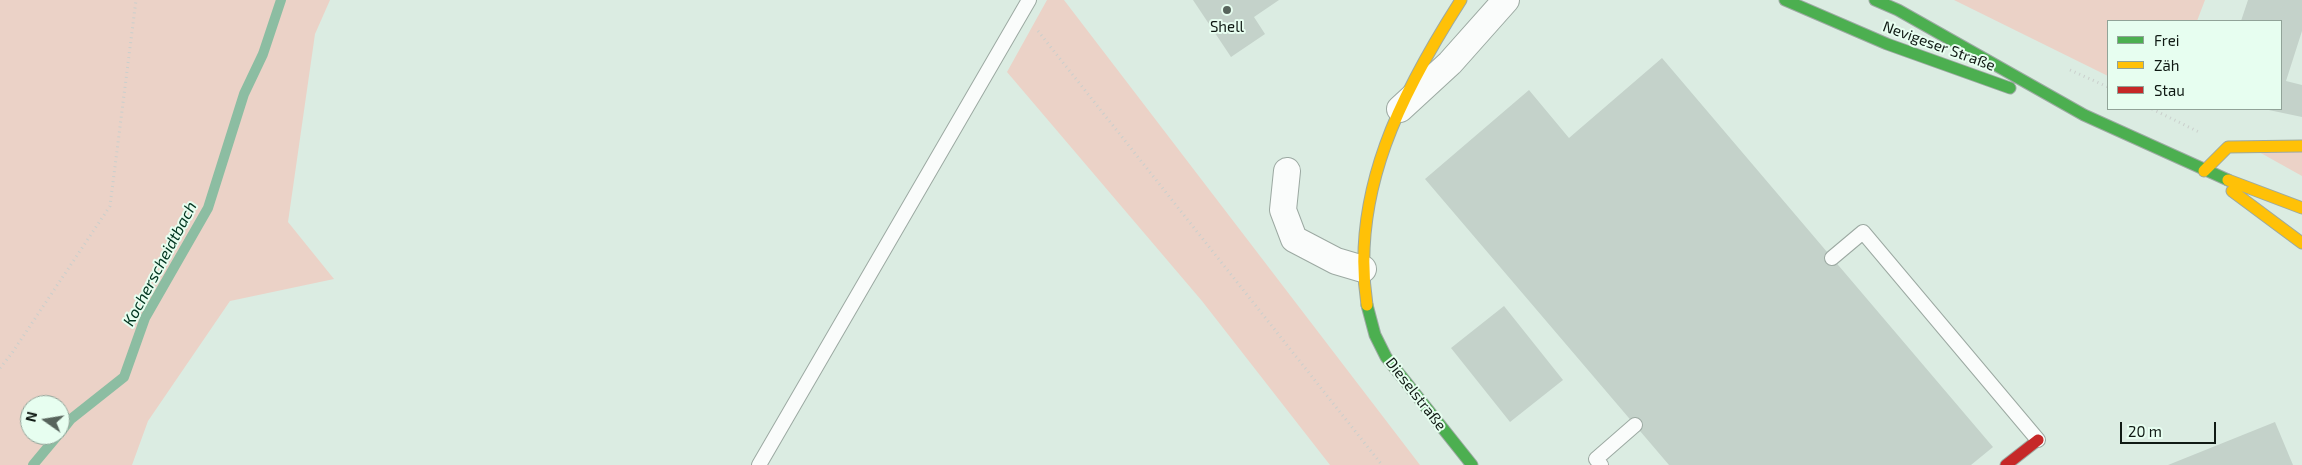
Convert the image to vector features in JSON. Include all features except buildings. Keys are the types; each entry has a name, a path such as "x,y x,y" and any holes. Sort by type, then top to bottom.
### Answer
{"main road":[{"name":"Dieselstraße","path":"1461,0 1424,56 1396,113 1380,153 1368,203 1364,234 1363,269 1371,323 1387,359 1472,465"},
{"name":"Nevigeser Straße","path":"1785,0 1887,44 2084,116 2204,171 2302,208"},
{"name":"Nevigeser Straße","path":"1875,0 1898,10 2084,116"},
{"path":"2204,171 2228,147 2302,146"},
{"name":"Nevigeser Straße","path":"2204,171 2302,243"},
{"path":"2006,465 2038,440"}],"street":[{"name":"Dieselstraße","path":"1396,113 1450,63 1506,0"},
{"path":"1287,171 1283,210 1294,239 1336,261 1363,269"}],"lane":[{"path":"759,465 1025,6"},
{"path":"1832,258 1863,232 2038,440"},
{"path":"1601,465 1596,459 1635,425"}],"path":[{"path":"0,368 12,353 110,206 136,0"},
{"path":"1025,6 1382,465"},
{"path":"2154,110 2228,147"}],"shaded area":[{"path":"0,0 330,0 315,34 288,222 334,279 230,301 148,421 132,465 0,465"},
{"path":"1047,0 1064,0 1420,465 1330,465 1202,301 1007,72"},
{"path":"1954,0 2205,0 2197,20 2107,20 2107,76"},
{"path":"2302,150 2302,176 2259,152"}],"waterway":[{"name":"Kocherscheidtbach","path":"70,420 124,377 145,318 208,208 244,94 263,54 281,0"},
{"name":"Kocherscheidtbach","path":"33,465 50,445"}],"traffic: fast":[{"path":"1785,0 1887,44 2010,88"},
{"path":"1875,0 1898,10 2084,115 2228,180"},
{"path":"1367,305 1375,335 1386,357 1472,465"}],"traffic: slow":[{"path":"1367,305 1364,263 1366,223 1374,183 1385,145 1419,71 1461,0"},
{"path":"2204,171 2228,147 2302,146"},
{"path":"2228,180 2302,208"},
{"path":"2232,191 2302,243"}],"traffic: jam":[{"path":"2006,465 2038,440"}],"place":[{"name":"Shell","path":"1227,10"}]}
